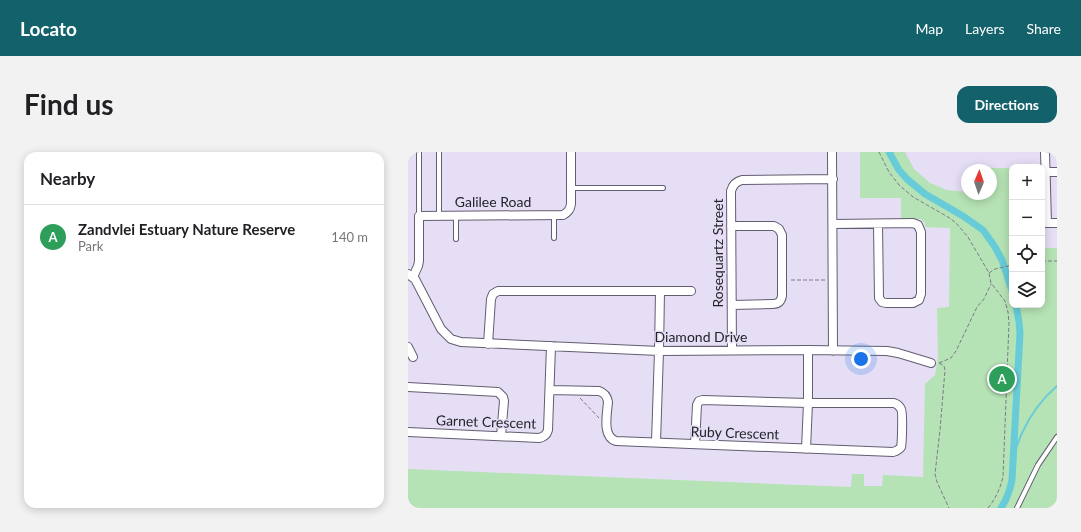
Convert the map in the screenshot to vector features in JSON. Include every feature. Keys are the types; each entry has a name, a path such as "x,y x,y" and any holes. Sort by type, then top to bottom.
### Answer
{"street":[{"name":"Galilee Road","path":"419,216 563,215 570,209 571,152"},
{"path":"832,152 833,351"},
{"path":"1045,152 1045,200"},
{"path":"1046,172 1057,172"},
{"name":"Rosequartz Street","path":"732,350 731,191 734,184 742,180 833,179"},
{"path":"410,275 418,266 419,261 419,216"},
{"path":"833,224 913,223 920,227 921,294 919,300 915,302 886,303 882,302 879,298 878,224"},
{"path":"1045,223 1057,223"},
{"path":"731,226 774,226 779,228 782,235 782,296 780,300 777,304 732,305"},
{"name":"Diamond Drive","path":"410,275 416,282 441,329 448,337 461,342 659,351 808,350 889,352 931,363"},
{"path":"656,442 660,291"},
{"path":"488,344 491,299 493,294 498,292 691,291"},
{"name":"Garnet Crescent","path":"408,432 539,438 544,436 548,430 551,346"},
{"path":"408,348 413,357"},
{"path":"806,449 808,350"},
{"path":"408,387 498,392 503,396 504,401 502,436"},
{"path":"550,390 599,391 604,393 608,402 606,430"},
{"path":"695,444 697,405 701,400 808,403"},
{"name":"Ruby Crescent","path":"606,430 609,438 614,441 893,452 898,450 902,444 902,413 900,408 895,403 808,403"}],"lane":[{"path":"419,152 419,216"},
{"path":"439,152 439,216"},
{"path":"571,188 663,188"},
{"path":"456,215 456,239"},
{"path":"554,215 554,238"},
{"path":"1017,508 1038,465 1057,437"}],"path":[{"path":"880,152 889,172 899,185 914,197 948,217 968,237 989,273 991,283 1005,302 1009,323 1003,477 1000,488 988,508"},
{"path":"1045,261 1057,261"},
{"path":"989,273 995,269 1009,265"},
{"path":"782,280 833,279"},
{"path":"949,508 935,474 945,370 944,366 937,363 944,362 951,358 956,351 977,307 984,299 991,283"},
{"path":"579,391 579,397 603,422 606,430"}],"green space":[{"path":"860,152 905,152 914,169 930,183 947,190 961,191 961,200 997,200 997,168 1009,168 1009,308 1045,308 1045,248 1057,248 1057,508 408,508 408,469 851,487 852,474 864,474 864,486 882,486 883,475 923,477 925,384 935,375 938,357 937,308 949,307 950,228 925,227 925,223 921,219 901,219 901,198 860,198"}],"waterway":[{"path":"889,152 899,170 925,194 963,216 983,230 1002,260 1009,282"},
{"path":"1001,508 1008,494 1012,480 1020,333 1017,308"},
{"path":"1013,455 1030,418 1042,401 1057,386"}],"place":[{"name":"Zandvlei Estuary Nature Reserve","path":"1002,379"}]}
